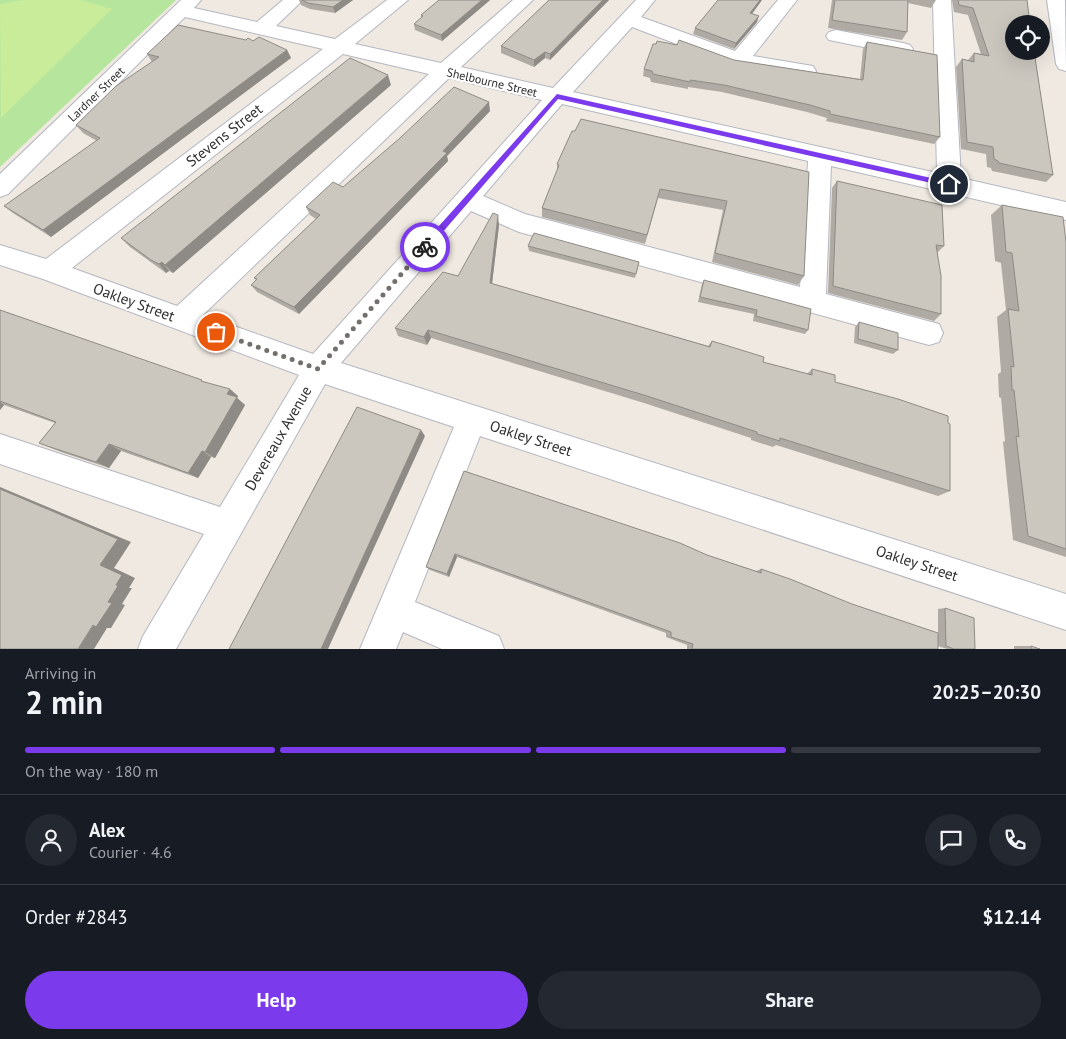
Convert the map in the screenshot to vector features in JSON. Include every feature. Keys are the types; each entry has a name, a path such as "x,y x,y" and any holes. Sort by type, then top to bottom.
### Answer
{"street":[{"path":"261,29 294,0"},
{"name":"Stevens Street","path":"50,272 399,0"},
{"path":"182,319 444,71 524,0"},
{"name":"Devereaux Avenue","path":"156,649 318,369 557,96 646,0"},
{"path":"739,60 788,0"},
{"path":"942,0 930,54 949,184"},
{"path":"1056,0 1066,64"},
{"name":"Shelbourne Street","path":"187,5 261,29 338,47 1066,210"},
{"name":"Lardner Street","path":"0,188 187,5"},
{"path":"628,19 739,60 806,71"},
{"path":"836,36 930,54"},
{"path":"812,301 820,155"},
{"path":"467,199 519,222 929,333"},
{"name":"Oakley Street","path":"0,255 318,369 1066,612"},
{"path":"378,649 472,419"},
{"path":"0,449 228,526"},
{"path":"394,611 486,649"}],"green space":[{"path":"0,0 176,0 0,167"},
{"path":"23,0 81,0 112,9 1,118 0,4"}],"building":[{"path":"302,0 343,0 333,7 308,3"},
{"path":"439,0 482,0 441,35 414,24 423,16 421,15"},
{"path":"549,0 603,0 550,54 545,52 534,60 501,46"},
{"path":"718,0 760,0 750,13 759,16 736,43 695,28"},
{"path":"835,0 908,0 907,32 832,20"},
{"path":"958,0 1027,0 1029,15 1005,15 1005,60 1035,60 1053,175 999,163 994,159 993,147 967,142 962,59 974,62 974,53 989,56 973,8 959,5"},
{"path":"178,25 246,40 248,38 253,41 259,37 287,50 43,230 4,206 100,138 76,125 116,86 159,57 147,54"},
{"path":"679,40 734,60 863,80 867,42 937,55 940,137 830,114 830,111 810,105 724,85 690,80 690,82 653,74 652,71 644,69 653,44 656,44 657,41 677,45"},
{"path":"350,58 388,75 165,265 162,262 159,264 151,260 121,238"},
{"path":"454,87 489,102 443,151 447,153 294,307 251,285 257,279 254,278 320,215 306,207 333,182 343,187 400,138"},
{"path":"581,119 809,172 804,276 715,253 727,201 660,189 647,235 542,208 559,165 557,164 572,131 575,131"},
{"path":"837,181 942,205 944,246 936,245 941,276 941,314 833,286"},
{"path":"1002,205 1063,217 1066,242 1066,549 1028,536 1016,436 1019,437 1014,390 1012,390 1011,366 1014,367 1008,309 1019,311 1012,253 1006,252"},
{"path":"493,213 498,215 490,283 710,347 712,341 764,357 763,362 812,375 812,369 835,375 835,382 898,399 948,416 948,423 950,424 950,491 780,438 780,441 757,434 757,432 647,396 428,330 424,337 395,328 443,272 458,276"},
{"path":"534,233 639,262 636,274 528,246"},
{"path":"704,280 811,309 808,330 756,316 757,310 700,297"},
{"path":"0,310 201,381 230,389 227,394 237,397 205,452 202,451 188,473 109,444 96,462 47,446 39,443 56,422 0,401"},
{"path":"859,322 898,333 898,350 858,339"},
{"path":"357,407 421,430 321,649 229,649"},
{"path":"464,471 680,543 707,555 761,573 761,569 852,604 938,633 938,649 692,649 693,644 671,637 671,632 455,554 447,574 426,567"},
{"path":"0,489 118,539 100,565 122,575 116,585 118,586 108,602 112,603 96,627 93,625 78,649 0,649"},
{"path":"945,608 974,618 975,649 954,649 946,646"}],"way so far":[{"path":"216,332 318,369 425,247"}],"route":[{"path":"425,247 557,96 949,184"}]}
